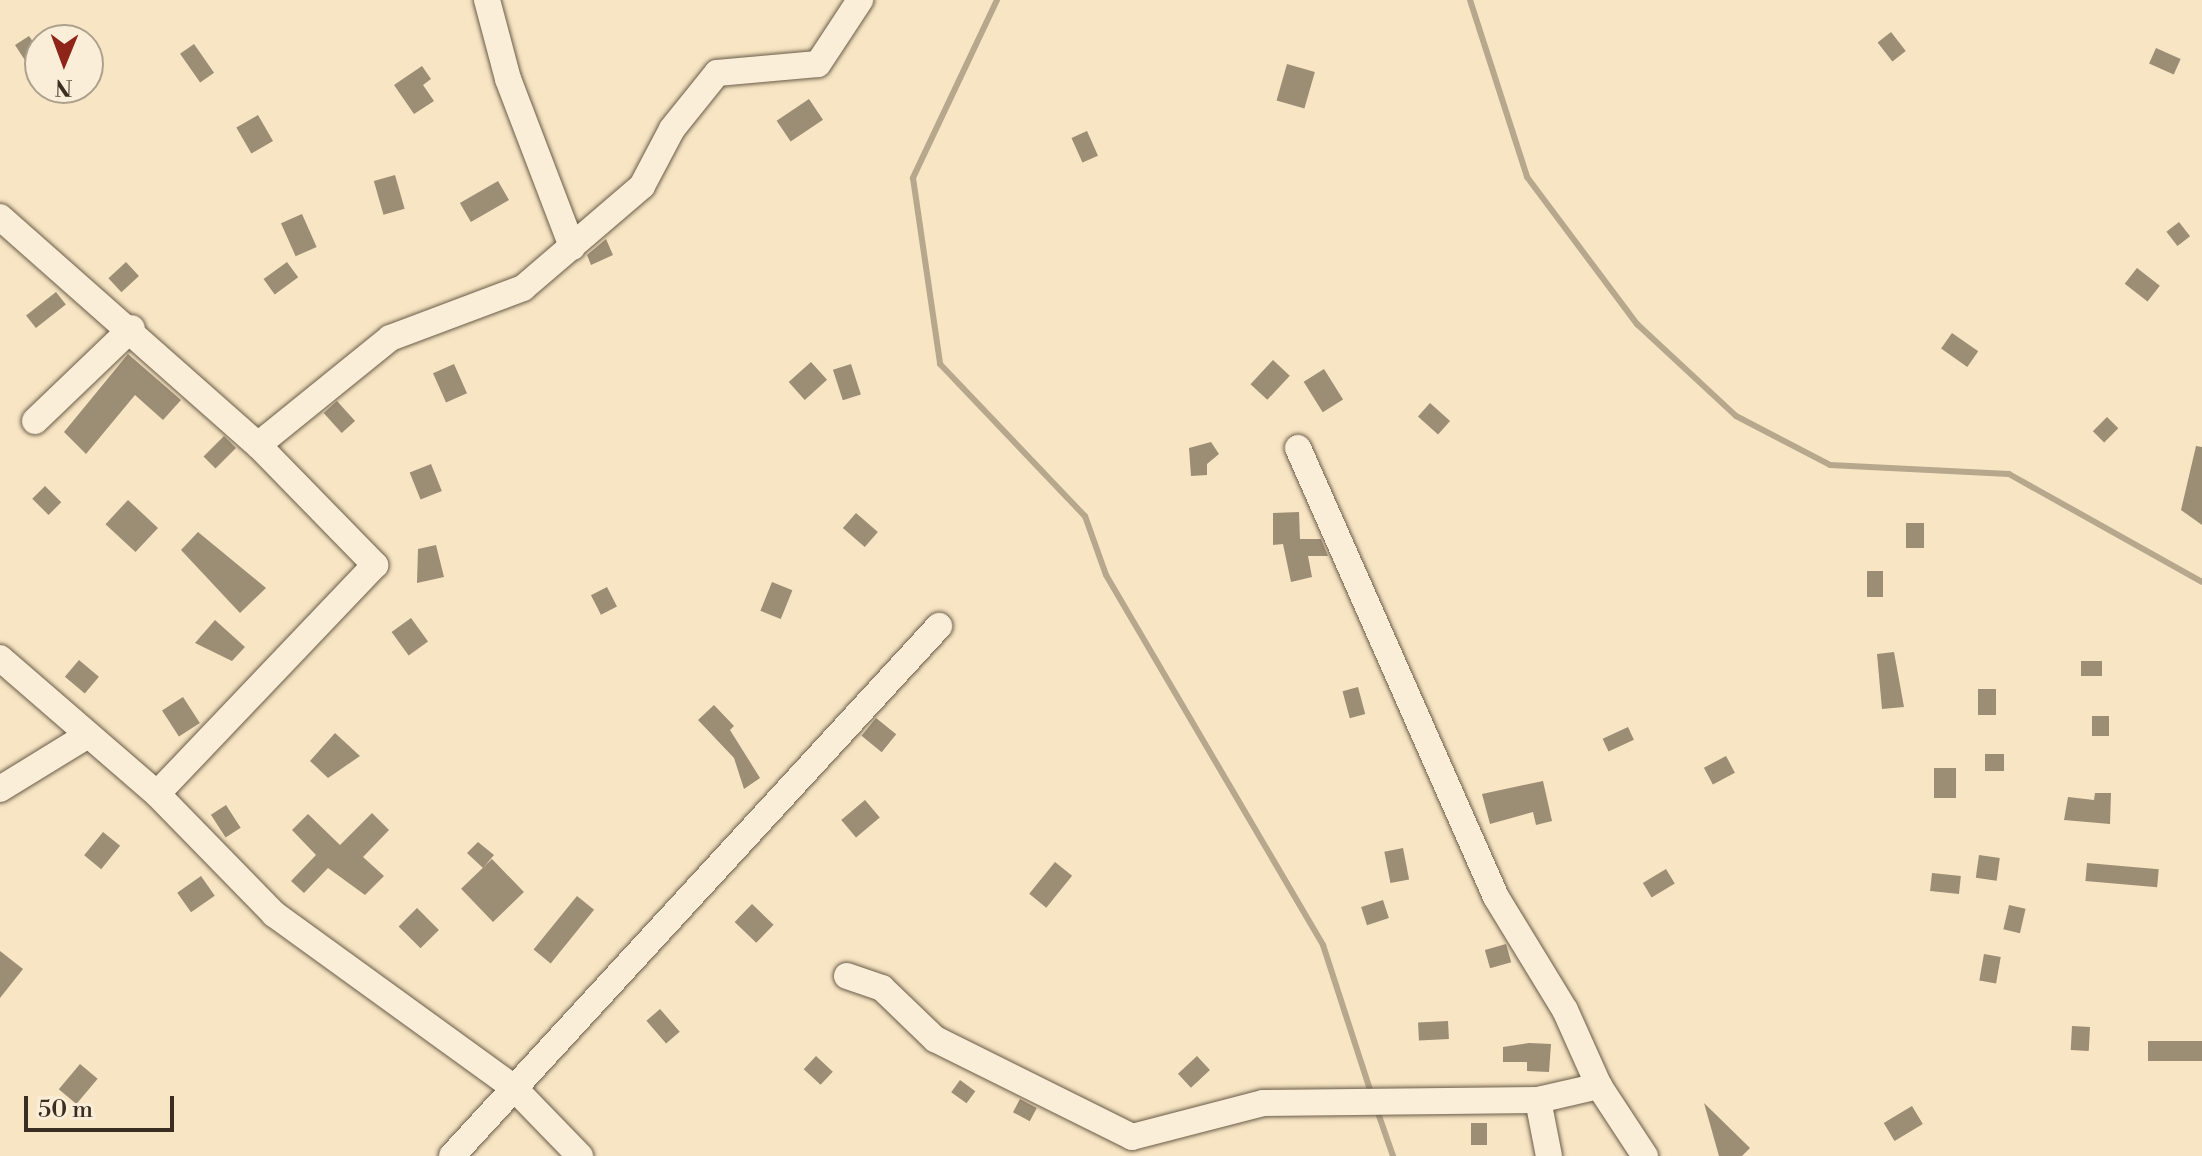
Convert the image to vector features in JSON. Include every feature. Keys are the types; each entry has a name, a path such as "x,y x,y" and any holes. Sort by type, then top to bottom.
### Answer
{"street":[{"path":"487,0 508,79 572,247"},
{"path":"258,445 390,338 523,288 642,186 672,129 717,73 818,64 860,0"},
{"path":"1,219 132,328 258,445 375,565 157,794"},
{"path":"35,421 132,328"},
{"path":"1298,448 1496,897 1565,1010 1599,1086 1645,1156"},
{"path":"452,1156 939,626"},
{"path":"0,658 157,794 274,914 514,1088 580,1156"},
{"path":"0,789 88,735"},
{"path":"847,976 882,988 935,1039 1138,1146 1263,1103 1538,1100 1599,1086"},
{"path":"1538,1100 1549,1156"}],"building":[{"path":"1891,32 1906,51 1892,61 1878,42"},
{"path":"24,39 24,59 15,45"},
{"path":"194,44 214,73 200,82 180,54"},
{"path":"2156,48 2181,59 2174,75 2149,64"},
{"path":"1287,64 1315,72 1304,109 1277,101"},
{"path":"422,66 431,79 423,85 434,101 414,114 394,85"},
{"path":"809,99 823,120 791,142 777,121"},
{"path":"258,115 273,141 251,153 236,128"},
{"path":"1087,131 1098,156 1082,163 1071,138"},
{"path":"395,175 405,209 383,215 374,181"},
{"path":"498,181 509,200 471,222 460,203"},
{"path":"302,214 317,247 296,256 281,223"},
{"path":"2179,222 2190,236 2177,246 2166,232"},
{"path":"606,239 613,255 591,265 587,255"},
{"path":"126,262 139,276 121,292 108,278"},
{"path":"287,262 298,277 275,294 264,279"},
{"path":"2137,268 2160,286 2148,302 2125,284"},
{"path":"56,292 66,305 36,328 26,315"},
{"path":"1952,333 1978,351 1967,367 1941,349"},
{"path":"128,354 181,400 163,420 135,395 86,454 64,432"},
{"path":"1273,360 1290,376 1267,400 1250,384"},
{"path":"811,362 827,380 805,400 789,382"},
{"path":"454,364 467,393 446,403 433,373"},
{"path":"851,364 861,394 843,400 833,370"},
{"path":"1324,369 1343,400 1323,412 1304,382"},
{"path":"337,401 355,421 342,433 324,413"},
{"path":"1430,403 1450,421 1438,434 1418,416"},
{"path":"2107,417 2118,428 2104,442 2093,431"},
{"path":"224,436 236,448 216,469 203,457"},
{"path":"1211,442 1219,454 1207,464 1207,475 1191,476 1189,448"},
{"path":"2196,446 2202,447 2202,525 2181,510"},
{"path":"431,464 442,491 421,500 410,473"},
{"path":"45,486 61,502 49,515 32,499"},
{"path":"128,500 158,528 135,552 105,524"},
{"path":"1299,512 1300,539 1321,539 1328,556 1308,556 1312,577 1291,582 1283,544 1273,545 1273,513"},
{"path":"856,513 878,532 865,547 843,528"},
{"path":"1906,523 1924,523 1924,548 1906,548"},
{"path":"198,532 266,588 240,613 181,550"},
{"path":"436,545 444,577 417,583 418,549"},
{"path":"1867,571 1883,571 1883,597 1867,597"},
{"path":"772,582 792,590 781,619 760,611"},
{"path":"607,587 617,607 601,615 591,595"},
{"path":"411,618 428,641 409,656 392,632"},
{"path":"215,620 245,647 232,661 195,643"},
{"path":"1894,652 1904,707 1882,709 1877,654"},
{"path":"79,660 99,677 85,694 65,677"},
{"path":"2081,661 2102,661 2102,676 2081,676"},
{"path":"1358,687 1365,714 1350,718 1343,691"},
{"path":"1978,689 1996,689 1996,715 1978,715"},
{"path":"183,697 200,723 179,737 162,711"},
{"path":"714,705 734,726 730,730 760,778 744,789 734,758 698,720"},
{"path":"2092,716 2109,716 2109,736 2092,736"},
{"path":"876,718 896,734 882,752 862,736"},
{"path":"1628,727 1634,740 1609,752 1603,739"},
{"path":"335,733 360,756 328,778 310,761"},
{"path":"1985,754 2004,754 2004,771 1985,771"},
{"path":"1726,756 1735,773 1713,785 1704,768"},
{"path":"1934,768 1956,768 1956,798 1934,798"},
{"path":"1543,781 1552,821 1536,825 1533,812 1490,824 1482,794"},
{"path":"2095,793 2111,793 2110,824 2064,820 2068,797 2094,800"},
{"path":"865,800 880,818 856,838 841,820"},
{"path":"226,805 241,828 226,837 211,815"},
{"path":"372,813 389,830 363,857 384,876 365,895 328,868 304,893 291,881 316,855 292,830 308,814 340,845"},
{"path":"103,832 120,846 101,869 84,855"},
{"path":"478,842 494,855 483,868 467,853"},
{"path":"1403,848 1409,879 1390,883 1384,852"},
{"path":"1979,855 2000,858 1997,881 1976,878"},
{"path":"492,859 524,892 493,922 461,889"},
{"path":"1055,862 1072,876 1046,908 1029,894"},
{"path":"2087,863 2159,869 2157,887 2085,881"},
{"path":"1666,869 1675,884 1652,897 1643,883"},
{"path":"1932,873 1961,876 1959,894 1930,891"},
{"path":"201,876 215,896 191,912 177,893"},
{"path":"577,896 594,910 551,963 534,950"},
{"path":"1383,900 1389,918 1367,925 1361,907"},
{"path":"752,904 774,925 756,943 735,922"},
{"path":"2009,905 2026,909 2020,933 2003,929"},
{"path":"417,908 439,930 421,948 399,926"},
{"path":"1506,944 1511,962 1490,968 1485,950"},
{"path":"0,951 23,969 0,998"},
{"path":"1984,954 2001,957 1996,984 1979,981"},
{"path":"660,1009 680,1032 666,1043 646,1021"},
{"path":"1448,1021 1449,1039 1419,1041 1418,1023"},
{"path":"2072,1026 2090,1027 2089,1051 2071,1050"},
{"path":"2148,1041 2202,1041 2202,1061 2148,1061"},
{"path":"1551,1044 1549,1072 1527,1071 1527,1062 1503,1062 1503,1047"},
{"path":"816,1056 833,1072 821,1085 804,1069"},
{"path":"1197,1056 1210,1070 1191,1088 1178,1074"},
{"path":"80,1064 98,1079 76,1104 59,1089"},
{"path":"960,1080 975,1091 967,1103 951,1092"},
{"path":"1020,1099 1037,1108 1030,1121 1013,1112"},
{"path":"1704,1103 1750,1148 1742,1156 1719,1156"},
{"path":"1912,1106 1923,1124 1895,1141 1884,1123"},
{"path":"1471,1123 1487,1123 1487,1145 1471,1145"}],"waterway":[{"path":"997,0 913,178 940,364 1085,516 1106,575 1323,945 1372,1096"},
{"path":"1470,0 1527,177 1637,324 1736,416 1830,465 2009,474 2202,582"},
{"path":"1377,1110 1393,1156"}]}
